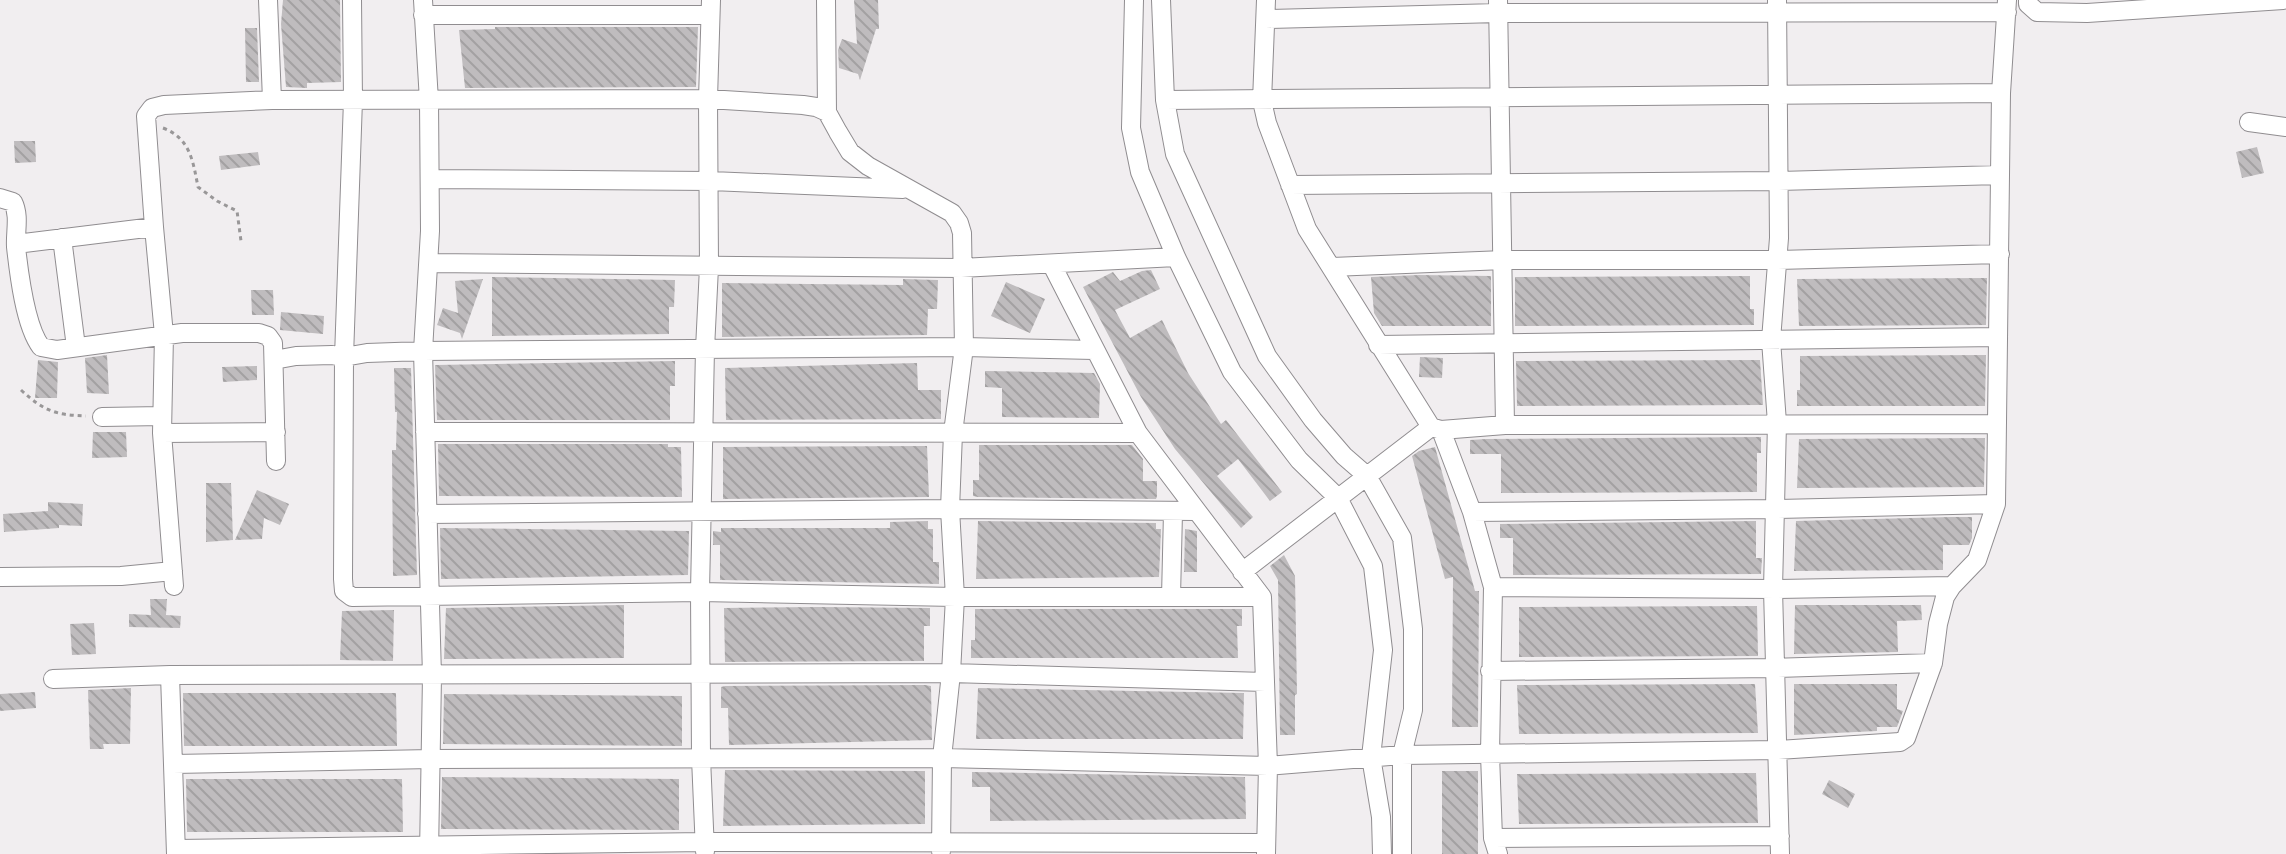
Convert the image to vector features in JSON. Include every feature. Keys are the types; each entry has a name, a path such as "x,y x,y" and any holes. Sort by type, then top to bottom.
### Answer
{"street":[{"path":"268,0 272,100"},
{"path":"352,0 353,100 344,357 344,591 352,597 700,592 955,597 1262,597"},
{"path":"826,0 827,112 850,152 868,166 952,213 962,233 964,347 953,433 950,509 955,597 942,758 940,848"},
{"path":"1134,0 1131,128 1140,172 1176,257 1232,372 1299,460 1338,498 1373,566 1383,650 1371,757 1381,817 1382,854"},
{"path":"1161,0 1165,100 1175,154 1267,356 1313,420 1344,456 1367,476 1402,538 1413,629 1413,710 1402,755 1402,854"},
{"path":"1266,0 1262,101 1267,123 1307,229 1378,345 1436,429 1472,512 1493,587 1490,754 1496,846 1780,845 1773,589 1777,423 1771,340 1778,260 1777,6"},
{"path":"2028,0 2037,12 2087,6 2283,0"},
{"path":"173,764 431,759 942,758 1268,766 1402,755 1778,750 1900,742 1906,738 1933,663 1945,597 1977,560 1996,504 2001,93 2007,6 1498,6 1266,19"},
{"path":"1498,6 1505,425"},
{"path":"429,850 432,676 423,351 429,263 430,179 423,8 710,7 708,99 711,181 700,592 705,848"},
{"path":"1165,100 2001,93"},
{"path":"0,577 173,578 162,424 164,335 146,116 152,108 272,100 708,99 803,105 827,112"},
{"path":"2249,122 2286,127"},
{"path":"1290,185 1779,181 2000,175"},
{"path":"430,179 711,181 907,189"},
{"path":"0,198 13,202 17,210 16,244 34,338 41,347 50,350 203,332 259,333 268,336 273,343 276,461"},
{"path":"16,244 154,227"},
{"path":"62,238 76,347"},
{"path":"1332,267 1504,260 1778,260 2000,254"},
{"path":"429,263 961,268 1176,257"},
{"path":"170,675 176,851 1266,849 1268,766 1262,597 1138,433 1052,265"},
{"path":"1378,345 1998,337"},
{"path":"274,360 296,356 344,357 423,351 964,347 1094,350"},
{"path":"102,417 276,432"},
{"path":"1242,572 1367,476 1436,429 1505,425 1997,424"},
{"path":"425,432 1138,433"},
{"path":"1472,512 1996,504"},
{"path":"427,514 950,509 1196,511"},
{"path":"1171,597 1173,512"},
{"path":"1493,587 1773,589 1952,586"},
{"path":"1490,671 1933,663"},
{"path":"53,679 170,675 951,673 1265,682"}],"path":[{"path":"147,126 174,133 190,149 198,187 237,211 241,241"},
{"path":"21,390 42,409 69,416 102,417"}],"building":[{"path":"283,0 340,0 341,82 307,83 307,88 286,87 281,24"},
{"path":"854,0 878,0 879,29 876,29 860,80 858,74 839,68 838,50 842,39 857,44"},
{"path":"495,27 698,27 696,87 465,88 459,30"},
{"path":"245,28 257,28 259,82 246,82"},
{"path":"14,141 35,141 36,162 15,163"},
{"path":"2257,147 2264,173 2242,178 2236,152"},
{"path":"258,152 260,165 221,170 219,156"},
{"path":"1151,270 1160,289 1115,310 1130,338 1162,320 1188,373 1221,424 1226,420 1282,492 1270,501 1238,459 1217,476 1253,517 1241,528 1175,449 1141,397 1083,287 1113,272 1120,281"},
{"path":"1491,276 1491,326 1382,326 1374,313 1371,277"},
{"path":"1750,276 1750,309 1754,309 1754,325 1515,326 1515,277"},
{"path":"492,277 675,280 674,307 669,307 669,334 492,336"},
{"path":"1987,278 1986,325 1799,326 1797,279"},
{"path":"483,279 462,339 460,333 437,325 443,308 458,313 455,281"},
{"path":"903,279 938,280 937,309 928,309 927,335 722,337 722,283 903,285"},
{"path":"1006,282 1045,299 1030,333 991,316"},
{"path":"251,290 273,290 274,315 252,315"},
{"path":"281,312 324,316 323,334 280,330"},
{"path":"107,355 109,394 87,393 85,358"},
{"path":"1986,355 1985,406 1797,406 1800,356"},
{"path":"1420,357 1443,358 1442,378 1419,377"},
{"path":"38,360 58,362 57,398 35,398"},
{"path":"1760,360 1763,405 1517,406 1516,361"},
{"path":"675,361 675,386 670,386 670,420 437,420 435,365"},
{"path":"917,363 918,390 941,390 941,419 726,420 725,368"},
{"path":"257,366 257,380 223,382 222,367"},
{"path":"394,368 411,368 417,575 393,576 392,450 396,450 397,412"},
{"path":"985,371 1094,373 1100,384 1099,418 1002,417 1002,388 985,387"},
{"path":"93,432 126,432 127,457 92,458"},
{"path":"1761,437 1761,453 1757,453 1757,492 1501,493 1501,454 1470,454 1470,440 1486,439"},
{"path":"1985,438 1984,487 1797,488 1799,439"},
{"path":"438,444 668,444 668,447 681,447 682,497 439,496"},
{"path":"979,445 1132,445 1143,459 1143,481 1157,481 1157,496 1156,499 973,496 973,480 979,480"},
{"path":"927,446 929,497 723,499 723,447"},
{"path":"1435,447 1475,591 1479,591 1478,727 1452,727 1453,577 1445,579 1412,456"},
{"path":"206,483 231,483 233,540 206,542"},
{"path":"257,490 289,504 280,525 264,518 262,539 235,540"},
{"path":"48,502 83,504 82,526 59,525 59,528 4,532 3,514 48,511"},
{"path":"1972,517 1969,545 1943,545 1943,570 1794,571 1796,521"},
{"path":"928,521 928,529 933,529 933,562 939,562 939,584 720,580 720,545 713,545 713,531 721,532 721,528 890,528 890,522"},
{"path":"978,521 1156,523 1156,529 1161,529 1159,577 976,579"},
{"path":"1756,521 1756,558 1762,558 1761,574 1513,575 1513,538 1500,538 1500,524"},
{"path":"440,528 689,531 688,575 441,579"},
{"path":"1185,529 1197,531 1197,572 1184,572"},
{"path":"1284,555 1295,576 1295,735 1280,735 1278,580 1270,566"},
{"path":"150,599 167,599 166,615 181,616 180,628 129,627 129,614 151,615"},
{"path":"624,605 624,658 444,659 446,608"},
{"path":"1795,605 1921,605 1922,620 1897,621 1898,652 1794,654"},
{"path":"1757,606 1758,656 1519,657 1519,607"},
{"path":"724,608 930,608 930,626 924,626 924,661 725,662"},
{"path":"975,609 1242,609 1242,626 1237,626 1238,658 971,658 971,640 975,640"},
{"path":"394,610 393,661 340,660 342,611"},
{"path":"94,623 96,654 72,655 70,624"},
{"path":"1755,684 1758,733 1519,734 1517,685"},
{"path":"1794,684 1897,684 1897,709 1903,711 1897,727 1877,727 1877,731 1794,735"},
{"path":"725,686 931,686 932,740 729,745 728,708 721,708 721,687"},
{"path":"131,688 130,744 103,744 104,749 90,749 88,690"},
{"path":"978,688 1244,693 1243,739 976,739"},
{"path":"35,692 36,708 0,711 0,694"},
{"path":"183,693 396,693 397,746 184,746"},
{"path":"444,694 682,696 682,746 443,744"},
{"path":"725,770 925,771 925,824 723,826"},
{"path":"1442,771 1478,771 1478,854 1442,854"},
{"path":"972,772 1245,777 1246,819 990,821 990,787 972,787"},
{"path":"1756,773 1758,823 1519,824 1517,774"},
{"path":"442,777 679,779 679,830 441,829"},
{"path":"186,779 402,779 403,832 187,832"},
{"path":"1829,780 1855,794 1848,808 1822,794"}]}
